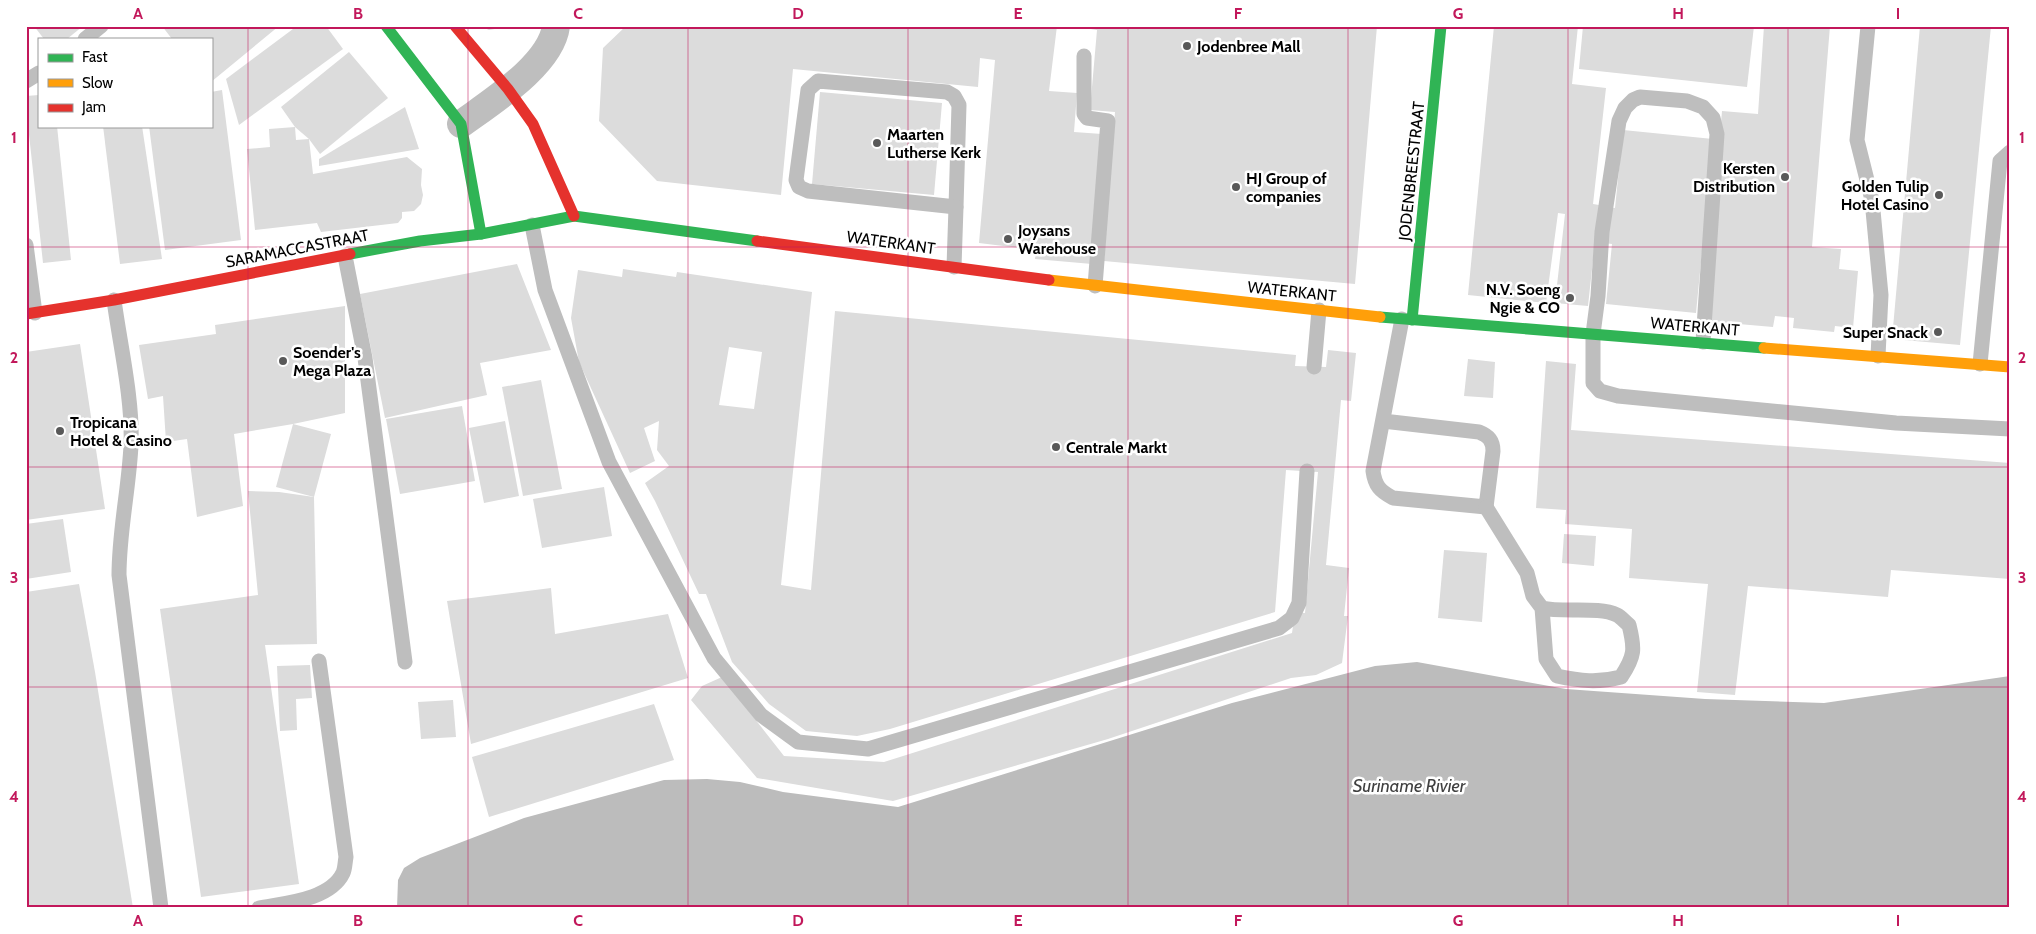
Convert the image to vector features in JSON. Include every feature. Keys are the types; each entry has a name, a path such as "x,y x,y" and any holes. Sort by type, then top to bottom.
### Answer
{"main road":[{"path":"386,26 461,124 481,234"},
{"path":"455,26 508,89 533,124 574,216"},
{"name":"JODENBREESTRAAT","path":"1407,319 1441,26"},
{"name":"WATERKANT","path":"574,216 1095,286 1319,310 1407,319 2010,367"},
{"name":"SARAMACCASTRAAT","path":"30,314 114,300 420,241 481,234 574,216"}],"street":[{"path":"461,124 508,89 545,54 555,35 556,26"}],"lane":[{"path":"86,38 101,26"},
{"path":"1868,26 1857,140 1872,200 1881,295 1878,356"},
{"path":"1084,56 1084,114 1087,118 1108,121 1095,286"},
{"path":"26,82 38,73"},
{"path":"954,267 956,207 958,105 954,96 947,92 818,81 812,84 808,90 796,180 799,187 808,191 956,207"},
{"path":"1703,342 1717,134 1713,118 1703,107 1687,101 1640,97 1633,100 1625,108 1619,122 1604,223 1593,334 1593,383 1600,391 1618,396 1896,423 2010,429"},
{"path":"1980,364 2000,161 2010,152"},
{"path":"532,224 545,290 609,462 714,658 761,715 798,742 868,749 1279,628 1292,618 1299,603 1307,471"},
{"path":"26,245 30,314"},
{"path":"345,256 365,358 404,662"},
{"path":"114,300 131,421 131,445 119,549 119,575 161,908"},
{"path":"1314,367 1319,310"},
{"path":"1407,319 1373,471 1375,483 1382,493 1393,498 1486,507"},
{"path":"1383,421 1479,432 1487,435 1493,443 1493,451 1486,507 1527,573 1533,596 1542,608 1546,659 1557,676 1581,682 1602,682 1622,677 1631,662 1634,652 1629,625 1617,615 1606,612 1554,611 1542,608"},
{"path":"259,908 322,893 336,883 344,872 346,857 318,661"}],"water":[{"name":"Suriname Rivier","path":"1417,662 1566,689 1705,699 1824,703 2010,676 2010,908 397,908 398,880 404,868 420,858 524,818 664,780 707,779 740,782 783,792 898,807 1232,703 1375,666"}],"building":[{"path":"34,26 83,26 68,38 43,38"},
{"path":"162,26 279,26 212,81 212,38 171,38"},
{"path":"297,26 326,26 343,49 239,125 226,79"},
{"path":"480,26 506,26 506,27 489,30"},
{"path":"626,26 1057,26 1049,91 1077,93 1074,132 1102,134 1092,264 1035,259 1036,250 979,243 995,60 980,58 978,87 793,69 781,195 657,181 599,121 603,48"},
{"name":"HJ Group of companies","path":"1072,26 1377,26 1355,284 1104,261 1115,112 1090,110 1097,30"},
{"path":"1494,26 1578,26 1572,84 1606,88 1593,204 1599,205 1588,306 1555,303 1565,214 1558,213 1546,303 1468,295"},
{"path":"1583,26 1754,26 1747,87 1579,69"},
{"path":"1764,26 1830,26 1812,247 1841,249 1839,269 1858,271 1853,328 1835,326 1834,332 1793,328 1794,318 1775,316 1773,327 1704,321 1722,111 1758,114"},
{"name":"Golden Tulip Hotel Casino","path":"1920,26 1991,26 1960,345 1892,339"},
{"path":"349,52 388,98 320,154 309,139 295,127 281,107"},
{"path":"222,90 241,240 165,250 149,128 212,128 212,92"},
{"name":"Maarten Lutherse Kerk","path":"820,92 942,103 934,195 812,184"},
{"path":"38,95 38,128 57,128 71,260 43,263 26,96"},
{"path":"405,107 419,149 319,166 319,159"},
{"path":"295,127 296,140 309,139 313,174 407,157 422,169 421,185 423,195 421,204 414,211 402,212 402,218 398,223 321,232 317,223 255,230 247,149 270,147 269,129"},
{"path":"103,128 142,128 162,259 120,264"},
{"path":"1623,130 1713,139 1696,313 1606,304 1612,244 1604,243 1607,207 1615,208"},
{"path":"517,264 551,350 480,363 487,395 385,418 360,294"},
{"path":"623,269 676,277 677,272 812,292 781,585 811,590 835,311 1296,355 1295,366 1326,367 1328,350 1356,353 1351,401 1341,400 1326,565 1349,568 1344,616 1348,616 1342,663 1316,675 1291,678 1108,739 893,801 757,778 691,700 702,686 722,677 784,756 884,762 1292,633 1295,612 1305,613 1318,472 1286,470 1275,612 890,729 857,736 806,731 769,704 732,662 706,594 699,594 645,483 669,466 657,450 659,421 644,428 655,461 630,473 579,362 571,318 578,270 622,277","holes":["729,347 762,352 754,409 719,405"]},
{"path":"345,306 345,413 234,434 243,506 197,517 187,439 166,442 163,396 148,399 139,345 216,334 215,325"},
{"name":"Tropicana Hotel & Casino","path":"80,344 105,509 26,520 26,352"},
{"path":"1468,359 1495,362 1493,398 1464,396"},
{"path":"1546,361 1576,364 1571,430 2010,463 2010,579 1891,570 1888,597 1748,586 1735,695 1697,692 1708,584 1629,578 1632,529 1565,524 1566,510 1536,508"},
{"path":"541,380 562,489 523,496 502,387"},
{"path":"462,406 475,481 400,494 386,419"},
{"path":"505,421 519,496 484,503 469,428"},
{"path":"293,424 331,434 314,497 276,487"},
{"path":"604,487 612,536 542,548 533,499"},
{"path":"248,491 279,492 314,497 317,644 265,645 299,884 201,897 160,609 258,595"},
{"path":"63,519 71,572 26,579 26,524"},
{"path":"1564,534 1596,536 1594,566 1562,563"},
{"path":"1444,550 1487,553 1482,622 1438,618"},
{"path":"79,584 133,908 26,908 26,592"},
{"path":"551,588 555,634 668,614 688,678 471,744 447,601"},
{"path":"310,665 312,698 296,699 297,730 280,731 277,666"},
{"path":"453,700 456,737 421,739 418,702"},
{"path":"654,704 674,760 489,817 472,757"}],"traffic: fast":[{"path":"386,26 461,124 481,234"},
{"path":"1412,320 1441,26"},
{"path":"350,254 420,241 481,234 574,216 757,241"},
{"path":"1380,317 1764,348"}],"traffic: slow":[{"path":"1049,280 1380,317"},
{"path":"1764,348 2010,367"}],"traffic: jam":[{"path":"455,26 508,89 533,124 574,216"},
{"path":"757,241 1049,280"},
{"path":"26,314 114,300 350,254"}],"place":[{"name":"Jodenbree Mall","path":"1187,46"},
{"name":"Maarten Lutherse Kerk","path":"877,143"},
{"name":"Kersten Distribution","path":"1785,177"},
{"name":"HJ Group of companies","path":"1236,187"},
{"name":"Golden Tulip Hotel Casino","path":"1939,195"},
{"name":"Joysans Warehouse","path":"1008,239"},
{"name":"N.V. Soeng Ngie & CO","path":"1570,298"},
{"name":"Super Snack","path":"1938,332"},
{"name":"Soender's Mega Plaza","path":"283,361"},
{"name":"Tropicana Hotel & Casino","path":"60,431"},
{"name":"Centrale Markt","path":"1056,447"}]}
